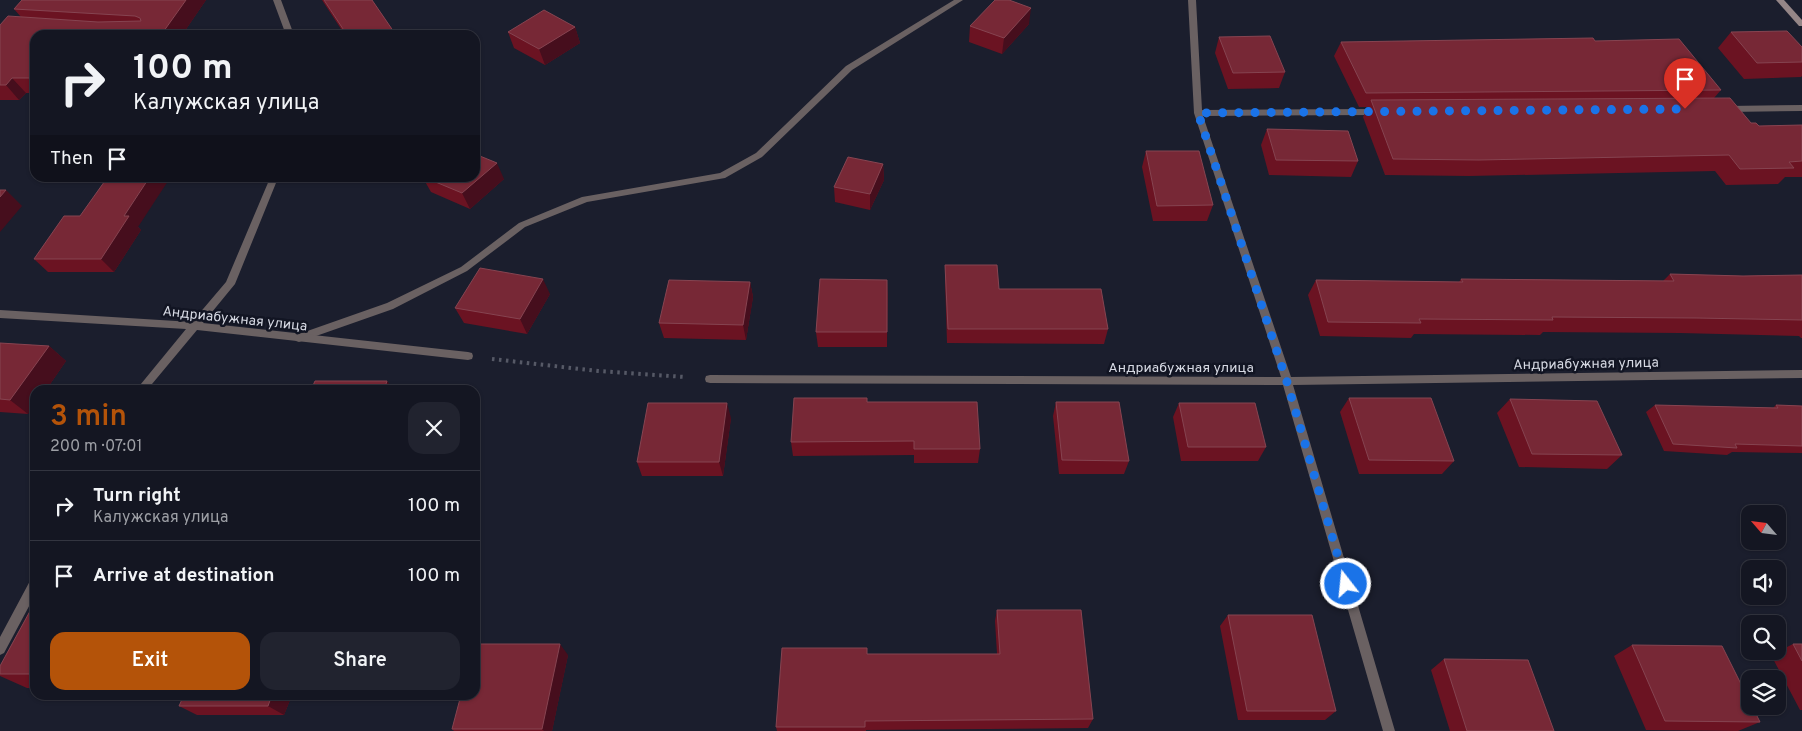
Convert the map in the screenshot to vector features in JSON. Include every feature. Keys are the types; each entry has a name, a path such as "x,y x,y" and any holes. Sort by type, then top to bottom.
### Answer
{"main road":[{"path":"1780,0 1802,24"}],"street":[{"path":"277,0 288,30"},
{"path":"298,338 390,306 464,269 522,225 585,199 722,176 759,156 849,68 959,0"},
{"path":"1192,0 1198,113 1287,382 1389,731"},
{"path":"1713,109 1802,108"},
{"path":"1198,113 1386,112"},
{"path":"145,385 230,284 272,182"},
{"name":"Андриабужная улица","path":"0,314 195,326 468,356"},
{"name":"Андриабужная улица","path":"710,378 1287,382 1802,374"},
{"path":"0,649 30,592"}],"path":[{"path":"523,363 598,371 710,378"}],"building":[{"path":"22,0 186,0 165,30 30,30 30,78 12,78 6,85 0,85 0,25 8,16 98,22 141,21 140,18 135,16 14,9"},
{"path":"324,0 372,0 393,30 344,30"},
{"path":"995,0 1009,0 1031,8 1004,38 970,26"},
{"path":"544,10 575,27 539,49 508,32"},
{"path":"1787,31 1802,47 1802,62 1757,63 1731,32"},
{"path":"1270,36 1285,72 1233,73 1219,37"},
{"path":"1593,38 1595,41 1679,39 1721,90 1366,93 1341,42"},
{"path":"1730,98 1751,123 1756,123 1759,126 1802,125 1802,161 1789,162 1794,168 1740,169 1729,155 1479,160 1393,159 1371,100"},
{"path":"1267,129 1348,131 1358,161 1276,160"},
{"path":"1146,151 1199,151 1213,205 1157,206"},
{"path":"480,156 497,163 480,178"},
{"path":"848,157 883,164 870,194 834,187"},
{"path":"104,182 146,182 124,216 129,216 101,259 34,259 64,216 80,216"},
{"path":"436,182 475,182 462,193"},
{"path":"0,190 6,190 0,197"},
{"path":"945,265 997,265 999,289 1101,289 1108,329 948,329"},
{"path":"480,268 543,279 520,319 455,308"},
{"path":"1670,274 1802,275 1802,320 1552,317 1553,320 1419,319 1421,323 1328,322 1316,280 1463,282 1461,279 1674,281"},
{"path":"820,279 887,280 887,332 816,332"},
{"path":"669,280 750,282 743,325 659,323"},
{"path":"0,343 49,346 10,400 0,399"},
{"path":"315,381 387,381 386,385 313,385"},
{"path":"794,398 867,398 867,402 977,402 980,449 914,449 914,441 791,442"},
{"path":"1349,398 1431,398 1454,461 1369,460"},
{"path":"1510,399 1597,401 1622,455 1532,454"},
{"path":"1056,402 1119,402 1129,461 1062,460"},
{"path":"648,403 727,403 719,462 637,462"},
{"path":"1179,403 1255,403 1266,447 1188,447"},
{"path":"1655,405 1778,408 1776,405 1802,406 1802,446 1735,444 1737,448 1673,444"},
{"path":"997,610 1081,610 1093,719 865,721 865,727 776,727 782,648 867,648 867,654 1000,654"},
{"path":"30,611 30,674 0,674 0,666"},
{"path":"1228,615 1312,615 1336,711 1247,711"},
{"path":"480,644 560,644 542,729 452,729 460,700 480,700"},
{"path":"1793,644 1802,644 1802,661"},
{"path":"1632,645 1722,646 1741,684 1741,715 1756,715 1760,722 1665,721"},
{"path":"1444,659 1528,660 1554,731 1467,731"},
{"path":"182,700 270,700 268,706 179,706"}],"route":[{"path":"1346,584 1287,382 1198,113 1685,109"}]}
